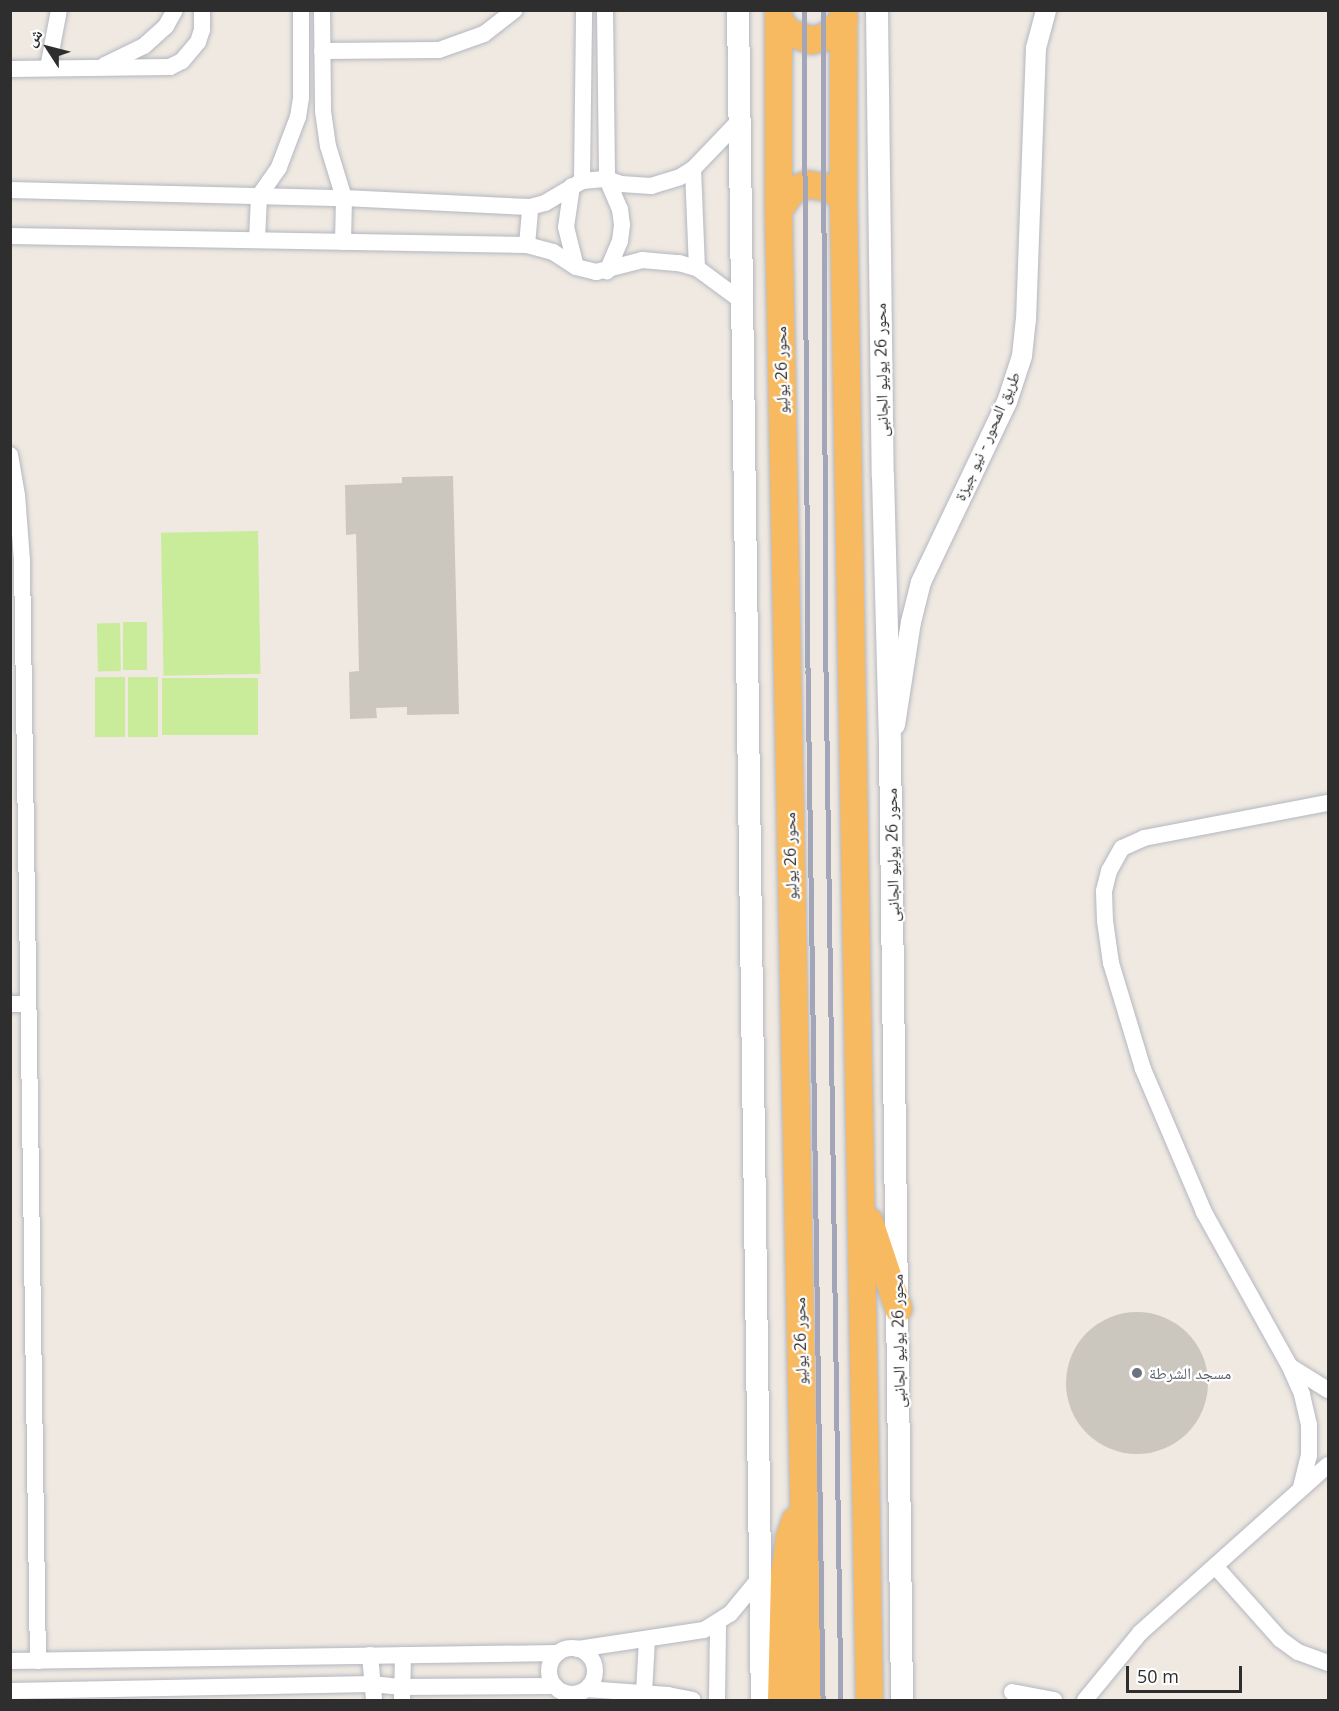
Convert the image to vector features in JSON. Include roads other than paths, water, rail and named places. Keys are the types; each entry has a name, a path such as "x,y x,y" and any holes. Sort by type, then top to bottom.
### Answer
{"highway":[{"path":"778,15 795,37 811,40 827,36 844,14"},
{"path":"844,14 843,199 869,1701"},
{"name":"محور 26 يوليو","path":"778,15 778,210 807,1701"},
{"path":"778,210 792,190 807,184 831,188 843,199"},
{"path":"860,1197 898,1308"},
{"path":"781,1701 786,1555 789,1537 804,1503"}],"main road":[{"path":"738,10 758,1580 762,1701"},
{"name":"محور 26 يوليو الجانبى","path":"877,10 883,476 891,745 902,1701"}],"street":[{"path":"48,68 60,10"},
{"path":"10,69 170,67 191,53 202,30 202,10"},
{"path":"257,240 259,196 279,167 298,117 301,97 301,10"},
{"path":"322,10 325,129 344,198 343,242"},
{"path":"322,51 439,50 484,34 515,10"},
{"path":"576,267 566,226 577,183 584,10"},
{"path":"605,10 607,179 618,201 622,225 618,249 607,271"},
{"name":"طريق المحور - نيو جيزة","path":"891,745 911,622 921,582 1007,402 1022,356 1026,320 1036,48 1046,10"},
{"path":"98,68 144,46 161,31 175,12 202,30"},
{"path":"144,46 170,67"},
{"path":"584,47 606,47"},
{"path":"10,190 344,198 530,207 545,203 577,183 607,179 621,184 651,186 666,183 693,169 740,120"},
{"path":"693,169 697,268"},
{"path":"527,245 530,207"},
{"path":"10,236 527,245 553,252 576,267 596,272 607,271 624,264 661,260 697,268 743,302"},
{"path":"10,455 17,495 22,560 38,1661"},
{"path":"1301,1487 1309,1456 1309,1425 1302,1394 1289,1365 1204,1212 1143,1070 1111,963 1105,921 1104,891 1109,871 1122,848 1144,838 1329,803"},
{"path":"10,1004 28,1004"},
{"path":"1289,1365 1329,1390"},
{"path":"1085,1701 1140,1633 1301,1487 1329,1465"},
{"path":"1215,1566 1280,1639 1298,1652 1329,1663"},
{"path":"10,1661 558,1653 704,1630 718,1624 730,1614 758,1580"},
{"path":"717,1701 718,1624"},
{"path":"644,1693 647,1639"},
{"path":"558,1653 553,1659 549,1672 554,1686 566,1694 580,1693 591,1684 595,1670 590,1657 578,1649"},
{"path":"370,1655 374,1701"},
{"path":"402,1694 403,1655"},
{"path":"10,1691 43,1695 372,1684 402,1694 554,1686"},
{"path":"587,1689 644,1693 693,1701"},
{"path":"1012,1692 1053,1701"}],"railway":[{"path":"804,10 808,672 823,1700"},
{"path":"823,10 826,670 841,1700"}],"place":[{"name":"مسجد الشرطة","path":"1137,1373"}]}
